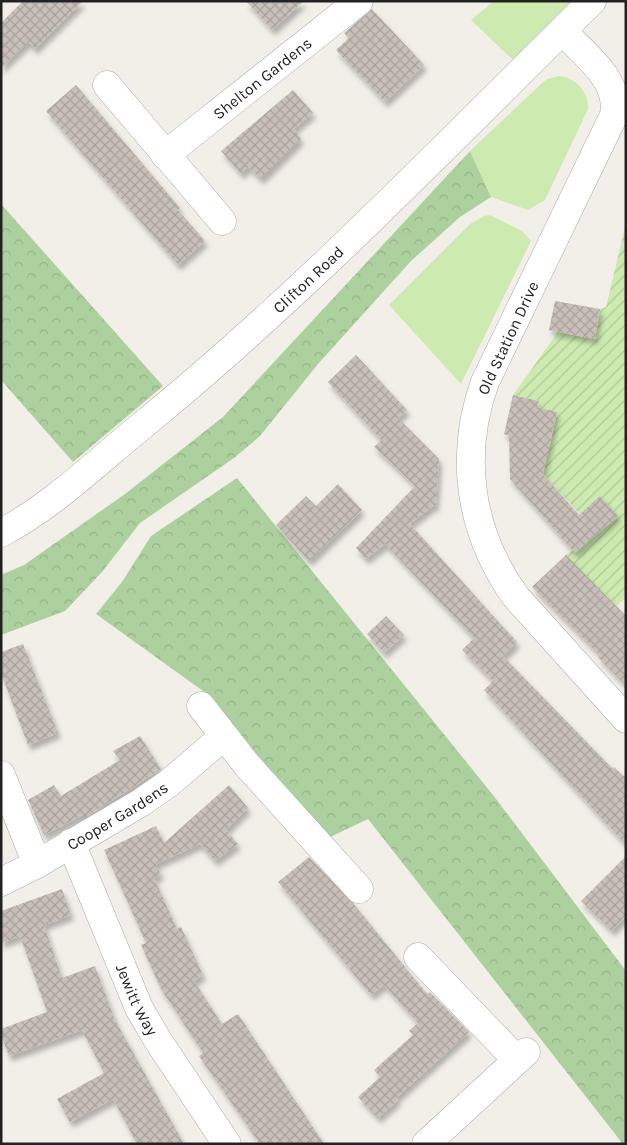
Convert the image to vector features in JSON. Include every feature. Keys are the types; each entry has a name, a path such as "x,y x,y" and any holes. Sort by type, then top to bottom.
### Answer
{"street":[{"name":"Shelton Gardens","path":"165,155 359,1"},
{"name":"Clifton Road","path":"1,533 44,506 200,378 338,250 592,1"},
{"name":"Old Station Drive","path":"562,31 605,76 614,92 614,115 485,382 477,404 473,430 470,480 480,530 492,560 505,581 516,597 626,719"},
{"path":"107,85 222,221"},
{"path":"201,706 247,765 359,890"},
{"name":"Cooper Gardens","path":"1,882 37,864 121,815 169,783 224,736"},
{"path":"1,775 37,864"},
{"name":"Jewitt Way","path":"71,843 139,1008 157,1039 226,1144"},
{"path":"418,957 522,1056 439,1140"}],"green space":[{"path":"494,1 575,1 514,61 471,20"},
{"path":"558,76 570,79 580,86 584,91 588,109 545,200 528,210 491,197 470,151 541,84 547,79"},
{"path":"470,151 491,197 460,217 411,261 318,364 260,436 234,458 140,523 102,572 65,611 1,635 1,575 24,565 125,494 223,417"},
{"path":"1,204 163,386 73,462 1,380"},
{"path":"490,215 522,231 531,241 461,384 389,305 470,224 484,216"},
{"path":"626,223 626,598 616,606 565,555 598,533 537,468 536,460 550,446 557,412 537,407 539,401 513,395 558,332 595,339 600,309 606,307"},
{"path":"237,478 493,795 626,971 626,1144 623,1144 368,819 328,838 203,691 96,614 122,582 151,536"}],"building":[{"path":"23,1 83,1 35,49 28,42 1,68 1,23"},
{"path":"246,1 304,1 272,30"},
{"path":"372,9 424,65 385,102 336,50 349,38 344,33"},
{"path":"76,85 180,208 178,210 205,241 178,265 46,111"},
{"path":"293,90 313,113 294,129 301,139 261,179 248,167 241,174 221,151"},
{"path":"555,301 600,309 595,339 549,330"},
{"path":"356,355 407,410 398,418 439,459 436,507 434,505 410,524 517,642 503,656 613,769 614,767 626,778 626,845 484,690 493,681 462,650 474,638 385,544 366,559 356,548 415,486 374,447 381,440 328,382"},
{"path":"513,395 539,401 537,407 557,412 543,474 579,515 600,496 618,516 575,553 510,479 509,436 504,434"},
{"path":"338,484 362,510 309,561 276,525 306,496 316,506"},
{"path":"566,555 626,616 626,686 598,657 600,655 532,587"},
{"path":"386,616 404,635 384,653 367,634"},
{"path":"23,644 58,733 28,745 1,673 1,652"},
{"path":"140,736 161,769 88,816 81,816 44,835 28,800 54,785 61,796 120,760 113,751"},
{"path":"229,785 248,808 226,830 238,844 215,861 200,844 156,864 161,875 154,878 177,929 181,927 203,975 194,981 222,1024 238,1014 324,1144 260,1144 199,1056 203,1053 161,989 141,945 146,943 104,850 156,826 164,843"},
{"path":"626,856 626,916 612,931 581,901"},
{"path":"309,857 353,903 427,994 430,992 469,1032 396,1098 398,1100 378,1118 358,1097 380,1077 374,1070 413,1035 409,1031 418,1023 384,985 371,995 278,882"},
{"path":"62,889 71,915 44,925 62,978 95,966 115,1020 184,1144 137,1144 113,1099 70,1122 57,1099 104,1073 82,1030 9,1056 1,1035 1,1029 47,1012 20,936 1,943 1,911"}]}
